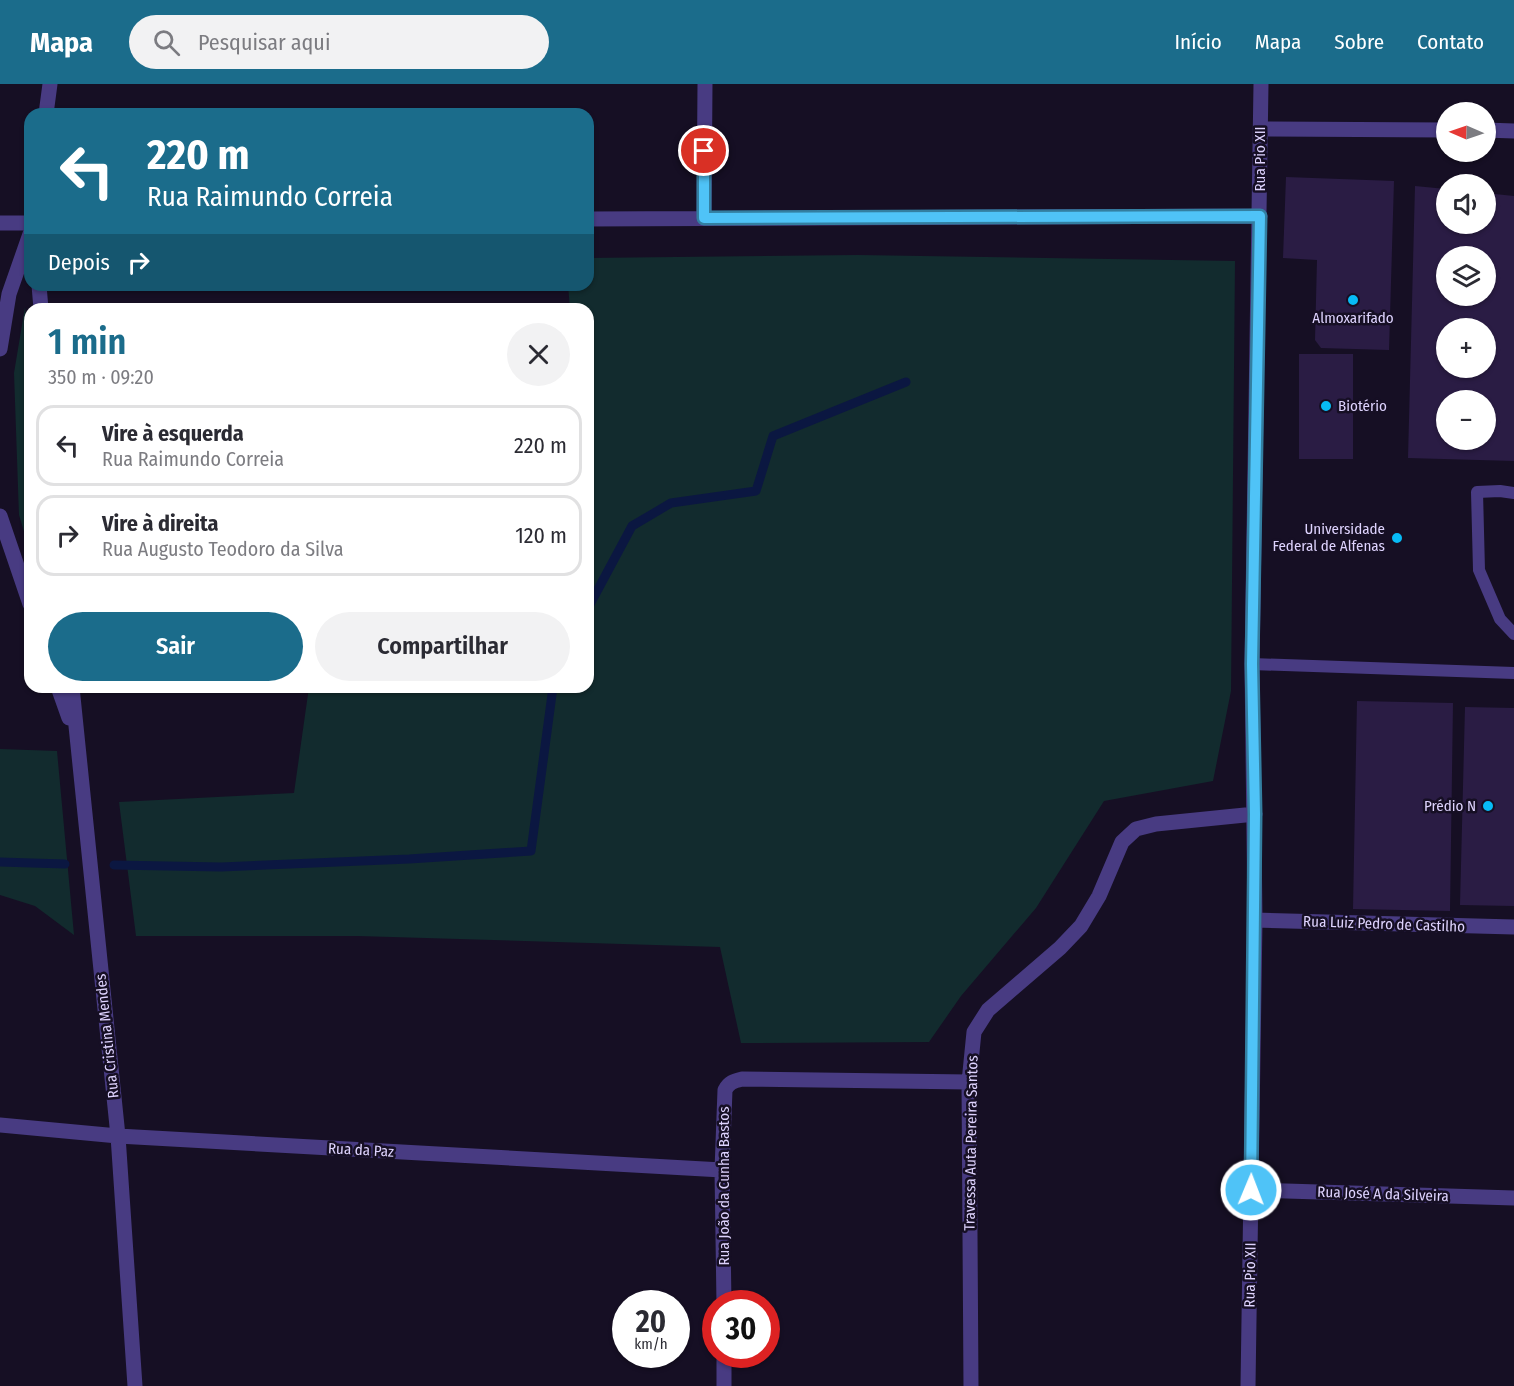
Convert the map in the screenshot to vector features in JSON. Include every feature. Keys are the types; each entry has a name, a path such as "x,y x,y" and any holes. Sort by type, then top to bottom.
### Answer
{"street":[{"path":"47,108 50,84"},
{"path":"704,218 705,84"},
{"name":"Rua Pio XII","path":"1248,1386 1255,920 1252,664 1261,84"},
{"path":"1260,129 1436,130"},
{"path":"1496,130 1514,130"},
{"path":"594,219 1260,216"},
{"path":"0,223 24,224"},
{"path":"0,349 9,294 24,251"},
{"path":"0,516 24,586"},
{"path":"60,693 76,740"},
{"name":"Rua Cristina Mendes","path":"72,693 118,1136 135,1386"},
{"name":"Travessa Auta Pereira Santos","path":"971,1386 969,1082 974,1032 988,1010 1060,948 1081,926 1099,896 1122,842 1136,829 1156,824 1255,814"},
{"name":"Rua Luiz Pedro de Castilho","path":"1255,920 1514,927"},
{"name":"Rua João da Cunha Bastos","path":"724,1290 722,1170 725,1090 732,1081 742,1079 969,1082"},
{"name":"Rua da Paz","path":"0,1125 118,1136 722,1170"},
{"name":"Rua José A da Silveira","path":"1251,1190 1514,1198"},
{"path":"724,1368 724,1386"}],"lane":[{"path":"1514,493 1477,492 1479,570 1500,619 1514,634"},
{"path":"1252,664 1514,673"}],"green space":[{"path":"858,255 1235,261 1231,691 1213,781 1104,801 1036,908 961,996 929,1042 741,1043 720,947 358,936 136,936 119,802 294,793 308,693 594,693 594,303 570,303 568,291 594,291 594,258"},
{"path":"24,313 24,531 19,515 14,373"},
{"path":"0,749 57,751 74,935 35,906 0,895"}],"building":[{"name":"Almoxarifado","path":"1286,177 1394,181 1389,350 1321,348 1315,340 1317,260 1283,258"},
{"path":"1415,186 1436,188 1436,234 1496,234 1496,194 1514,196 1514,461 1408,458"},
{"name":"Biotério","path":"1299,354 1353,354 1353,459 1299,459"},
{"path":"1357,701 1453,703 1450,911 1353,909"},
{"name":"Prédio N","path":"1465,707 1514,708 1514,906 1460,905"}],"waterway":[{"path":"594,597 632,526 671,503 756,491 773,436 906,382"},
{"path":"114,865 221,867 531,851 552,693"},
{"path":"0,862 65,864"}],"place":[{"name":"Almoxarifado","path":"1353,300"},
{"name":"Biotério","path":"1326,406"},
{"name":"Universidade Federal de Alfenas","path":"1397,538"},
{"name":"Prédio N","path":"1488,806"}],"route":[{"path":"704,151 704,218 1260,216 1252,664 1255,920 1251,1190"}]}
